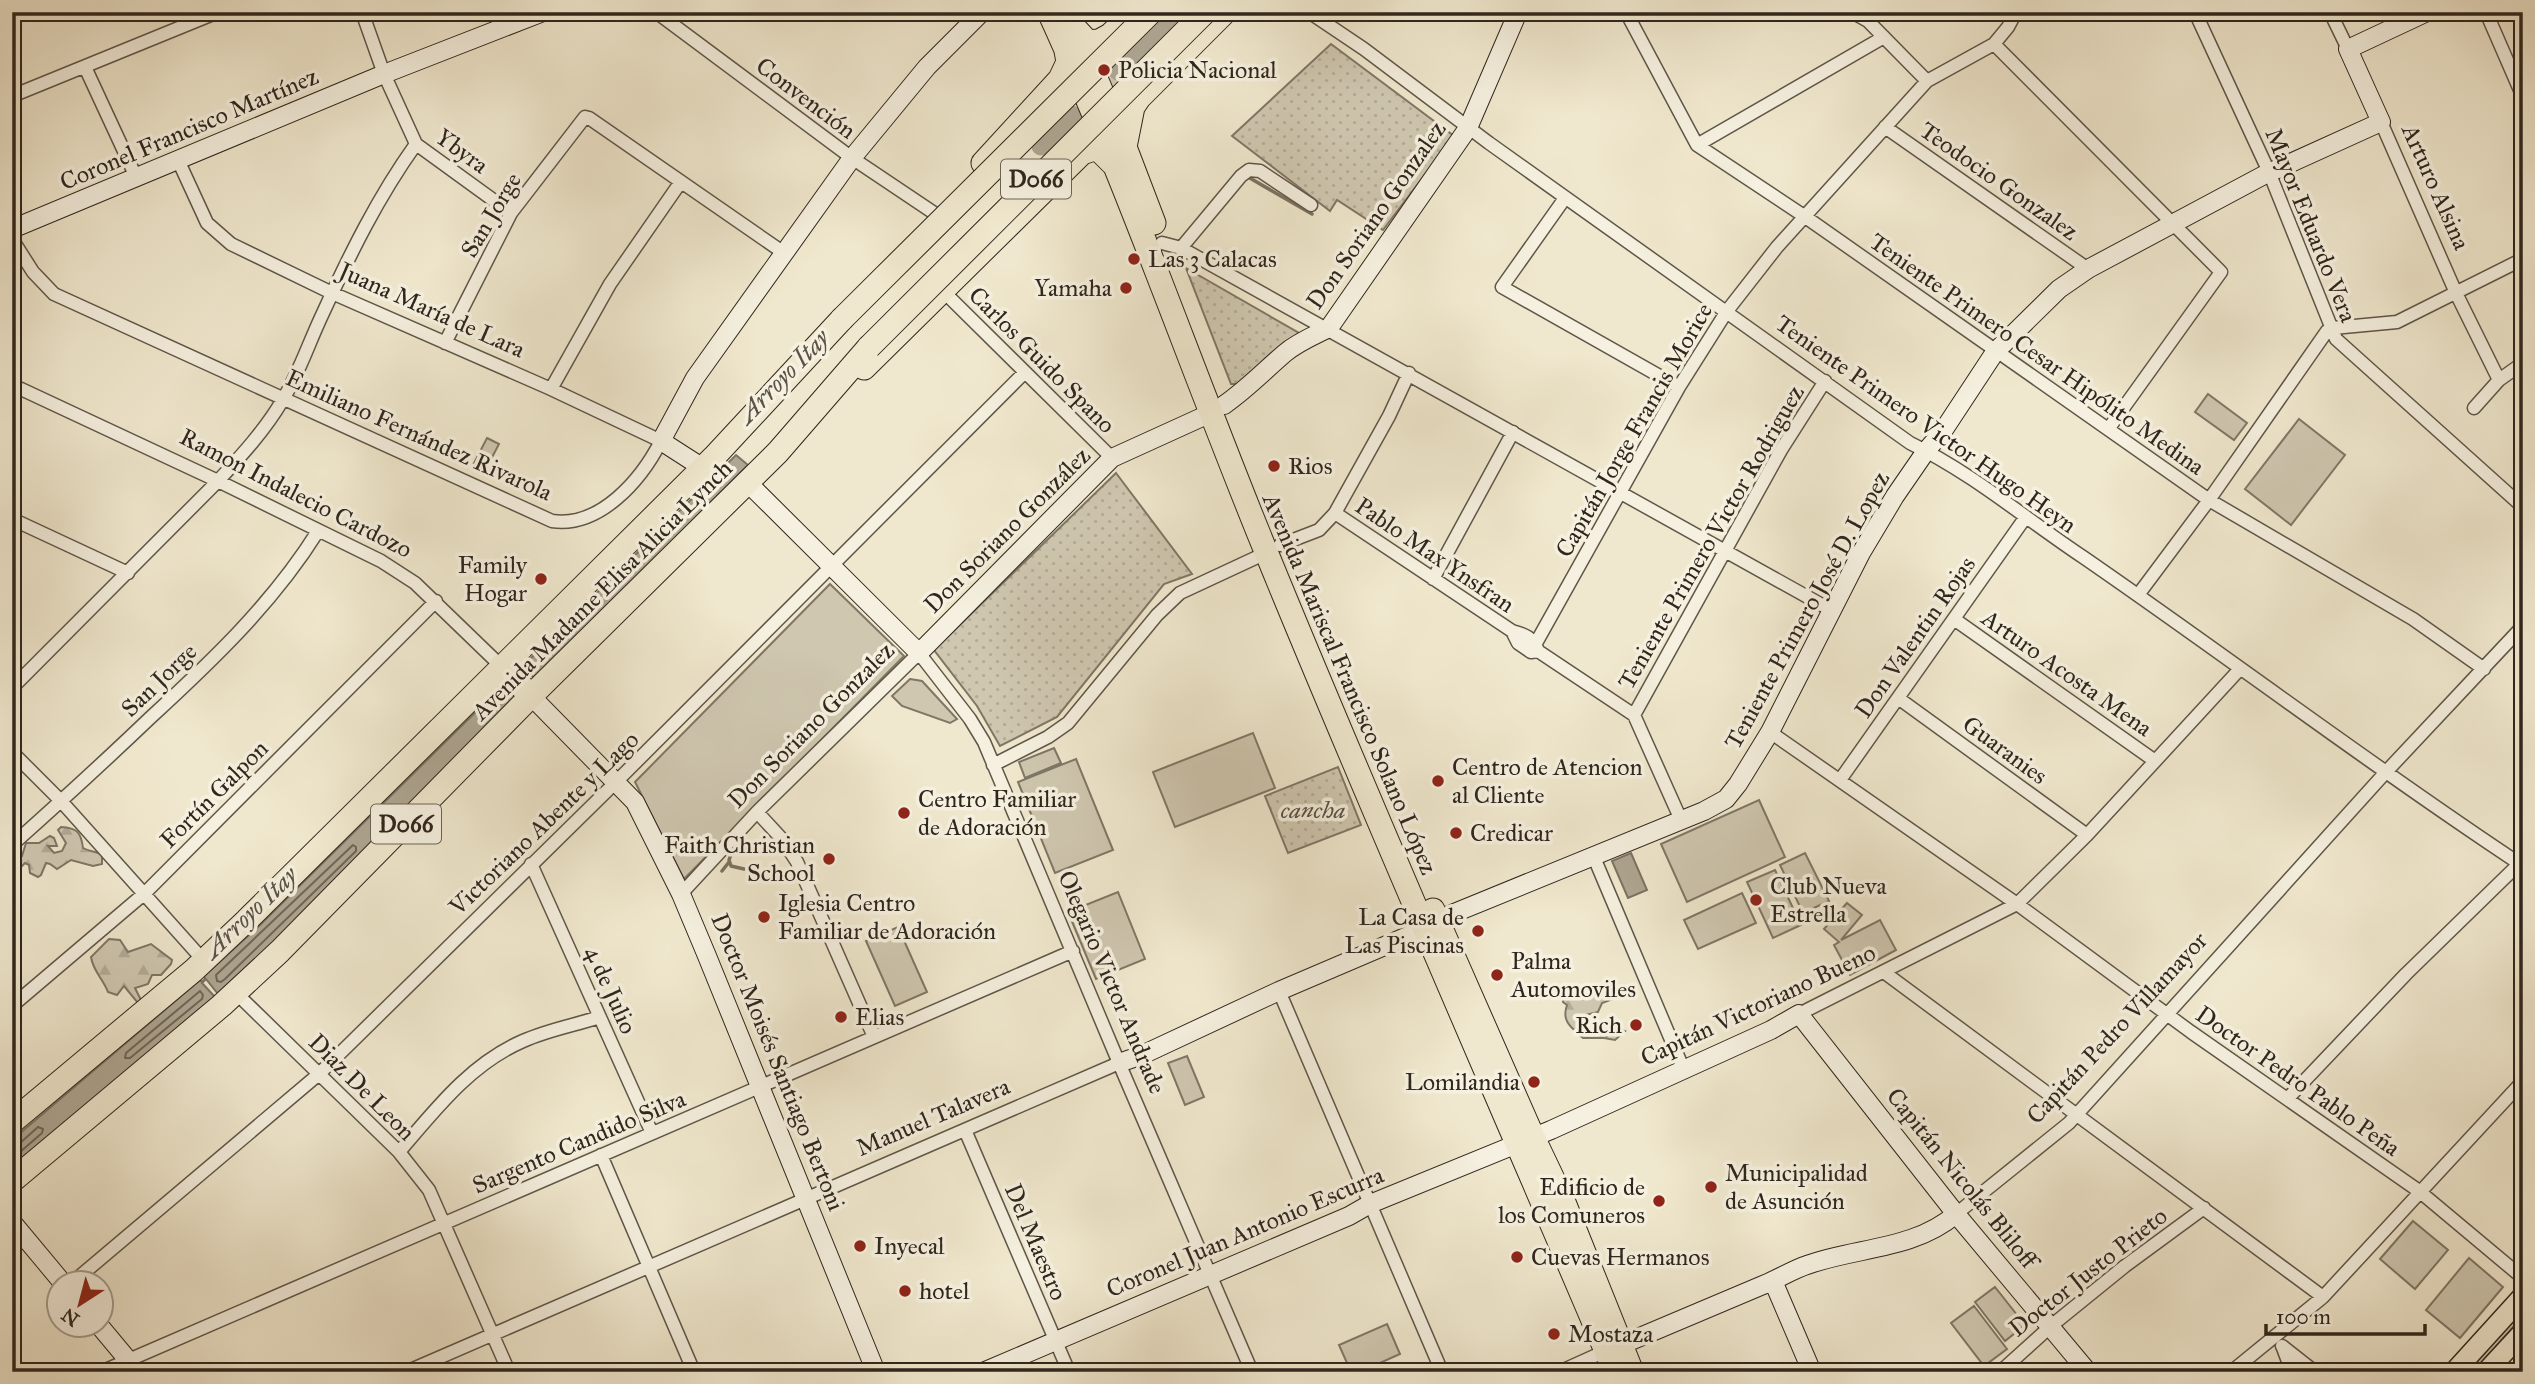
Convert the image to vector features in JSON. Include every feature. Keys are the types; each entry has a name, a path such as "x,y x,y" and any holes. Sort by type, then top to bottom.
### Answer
{"highway":[{"name":"Avenida Mariscal Francisco Solano López","path":"1049,12 1069,29 1118,155 1146,242 1218,409 1273,549 1430,925 1526,1140 1615,1354 1632,1372"},
{"path":"1069,29 1088,42 1099,41 1134,12"},
{"name":"Avenida Madame Elisa Alicia Lynch","path":"12,1181 236,993 280,951 703,468 779,386 842,319 1151,12"},
{"name":"Avenida Madame Elisa Alicia Lynch","path":"12,1122 204,961 517,682 748,483 869,347 1205,12"},
{"path":"778,452 1082,153 1097,148 1118,155 1133,107 1139,98 1225,12"},
{"path":"779,386 798,353 820,326 1001,146 1060,79 1068,62 1069,29"},
{"name":"Avenida Mariscal Francisco Solano López","path":"1118,155 1172,246 1218,409"}],"main road":[{"path":"2454,1372 2523,1296"},
{"path":"2486,1372 2523,1332"}],"street":[{"path":"12,96 219,12"},
{"name":"Ybyra","path":"362,12 384,74 416,144 511,213"},
{"name":"Coronel Francisco Martínez","path":"12,229 384,74 543,12"},
{"name":"Convención","path":"656,12 852,158 934,213"},
{"name":"Emiliano Fernández Rivarola","path":"12,239 33,272 54,294 552,521 564,523 582,519 618,497 651,461 695,378 852,158 927,67 982,12"},
{"name":"Teniente Primero Victor Hugo Heyn","path":"1309,12 1910,443 1950,463 2385,773 2522,863"},
{"name":"Don Soriano Gonzalez","path":"1218,409 1245,390 1285,353 1329,328 1468,128 1518,12"},
{"name":"Teniente Primero Cesar Hipólito Medina","path":"1626,12 1697,145 1804,216 2209,500 2413,619 2484,669"},
{"path":"1853,12 1868,21 1927,81"},
{"path":"1868,21 1880,12"},
{"name":"Capitán Jorge Francis Morice","path":"1537,647 1679,387 1727,311 1777,247 1927,81 1994,44 2016,12"},
{"name":"Mayor Eduardo Vera","path":"2195,12 2269,172 2336,339 2523,507"},
{"name":"Arturo Alsina","path":"2330,12 2456,293 2499,380"},
{"path":"2348,50 2427,12"},
{"path":"2486,12 2523,97"},
{"path":"1697,145 1884,37"},
{"path":"1994,44 2221,272 2109,428"},
{"path":"86,67 136,177"},
{"name":"San Jorge","path":"444,343 511,213 585,117 680,183"},
{"name":"Teniente Primero José D. Lopez","path":"1430,925 1726,799 1770,732 1831,610 1875,530 1995,352 2059,289 2088,269 2269,172 2381,122"},
{"name":"Teodocio Gonzalez","path":"1885,127 2088,269"},
{"path":"12,688 247,450 283,400 332,293 386,186 416,144"},
{"name":"Juana María de Lara","path":"178,160 205,219 218,235 231,244 332,293 551,389 661,441 703,468"},
{"path":"1311,205 1260,171 1249,170 1172,246 1329,328 1831,610"},
{"path":"551,389 610,284 680,183 784,253"},
{"path":"1565,198 1502,287 1679,387"},
{"path":"2138,595 2209,500 2327,331 2333,328 2397,322 2523,259"},
{"name":"Carlos Guido Spano","path":"943,291 1112,458"},
{"path":"2474,408 2499,380 2523,363"},
{"name":"Victoriano Abente y Lago","path":"91,1268 319,1074 617,782 1024,373"},
{"path":"993,765 1048,737 1068,723 1157,615 1180,593 1319,530 1335,513 1389,416 1409,373"},
{"name":"Teniente Primero Victor Rodriguez","path":"1634,715 1781,450 1825,381"},
{"name":"Ramon Indalecio Cardozo","path":"12,388 21,389 218,481 381,561 415,583 436,601 517,682"},
{"name":"Don Soriano González","path":"919,653 1112,458 1218,409"},
{"path":"1433,579 1513,432"},
{"name":"Olegario Victor Andrade","path":"748,483 919,653 970,719 984,742 1252,1372"},
{"name":"Pablo Max Ynsfran","path":"1335,513 1512,631 1518,643 1531,652 1537,647"},
{"name":"Don Valentin Rojas","path":"1840,780 2025,518"},
{"path":"12,519 128,573"},
{"name":"San Jorge","path":"12,845 173,697 249,622 297,565 318,531"},
{"name":"Fortín Galpon","path":"12,1006 145,893 436,601"},
{"name":"Arturo Acosta Mena","path":"1954,619 2155,761"},
{"name":"Capitán Pedro Villamayor","path":"1615,1354 1802,1266 1829,1257 1902,1243 1943,1225 2069,1123 2385,773 2523,626"},
{"path":"1537,647 1634,715 1681,820"},
{"name":"Don Soriano Gonzalez","path":"681,894 757,812 919,653"},
{"name":"Capitán Victoriano Bueno","path":"1526,1140 1771,1030 2017,904 2088,835 2239,670"},
{"name":"Doctor Moisés Santiago Bertoni","path":"517,682 635,802 681,894 876,1372"},
{"name":"Guaranies","path":"1898,698 2088,835"},
{"name":"Doctor Pedro Pablo Peña","path":"1770,732 2017,904 2166,1014 2419,1191 2523,1278"},
{"path":"12,752 61,801 204,961"},
{"path":"757,812 782,839 797,862 874,1037"},
{"path":"1593,855 1683,1069"},
{"path":"2288,1098 2406,974 2522,863"},
{"name":"4 de Julio","path":"531,864 652,1133"},
{"name":"Manuel Talavera","path":"406,1372 1142,1055 1279,990 1430,925"},
{"name":"Sargento Candido Silva","path":"101,1372 132,1366 445,1223 1073,951"},
{"path":"1885,972 2323,1297"},
{"path":"1279,990 1442,1372"},
{"name":"Diaz De Leon","path":"236,993 399,1152 429,1190 509,1372"},
{"name":"Capitán Nicolás Bliloff","path":"1799,1014 1956,1214 2088,1372"},
{"path":"399,1152 449,1093 489,1061 523,1041 600,1017"},
{"path":"2231,1372 2278,1342 2523,1081"},
{"name":"Del Maestro","path":"965,1130 1069,1372"},
{"name":"Coronel Juan Antonio Escurra","path":"983,1372 1212,1276 1349,1216 1370,1204 1526,1140"},
{"path":"601,1155 694,1372"},
{"name":"Doctor Justo Prieto","path":"2000,1372 2125,1266 2204,1209"},
{"path":"12,1222 50,1268"},
{"path":"1773,1281 1812,1372"},
{"path":"109,1338 132,1366"},
{"path":"2278,1342 2292,1372"},
{"path":"2278,1342 2315,1372"},
{"path":"1559,1372 1615,1354"}],"green space":[{"path":"1160,12 1133,71 1111,94 1101,71"},
{"path":"1331,44 1454,136 1383,230 1337,200 1330,211 1232,136"},
{"path":"1186,268 1299,333 1239,384 1231,384"},
{"path":"2208,394 2247,423 2234,440 2195,412"},
{"path":"2299,419 2345,455 2291,525 2245,489"},
{"path":"487,438 499,444 485,471 473,465"},
{"path":"1116,473 1192,574 1164,584 1057,717 1000,746 977,706 934,650"},
{"path":"830,584 904,656 684,879 635,782"},
{"path":"910,679 922,681 957,719 950,723 902,706 892,696"},
{"path":"1253,733 1275,788 1175,827 1153,772"},
{"path":"1054,748 1061,763 1025,778 1019,762"},
{"path":"1076,759 1113,850 1055,873 1018,782"},
{"name":"cancha","path":"1338,767 1361,825 1288,853 1265,796"},
{"path":"1759,800 1785,857 1687,902 1661,844"},
{"path":"61,827 77,832 83,848 102,855 102,864 93,866 71,860 57,869 46,863 38,877 30,873 29,865 25,863 19,869 12,870 12,856 22,856 26,843 39,843 50,836 54,838 57,846 48,846 54,853 62,851 66,843 58,830"},
{"path":"1805,853 1829,901 1803,913 1780,865"},
{"path":"1775,870 1801,925 1773,938 1747,882"},
{"path":"1118,892 1145,959 1096,979 1068,912"},
{"path":"1742,893 1756,923 1698,949 1684,920"},
{"path":"1847,903 1862,915 1841,940 1880,920 1896,950 1850,975 1834,945 1839,942 1824,929"},
{"path":"898,927 927,992 895,1006 866,941"},
{"path":"109,939 120,940 128,952 151,944 172,960 161,975 152,975 148,984 135,988 141,1000 138,1003 124,986 117,995 108,992 94,967 91,957"},
{"path":"1603,985 1606,993 1613,999 1602,1003 1598,1012 1586,1015 1582,1019 1585,1026 1606,1024 1625,1031 1615,1040 1583,1038 1572,1028 1565,1016 1567,1005 1563,1002 1564,995 1575,994 1583,986"},
{"path":"1187,1056 1204,1097 1185,1105 1168,1063"},
{"path":"2413,1221 2448,1250 2415,1289 2380,1259"},
{"path":"2469,1258 2503,1287 2460,1338 2426,1310"},
{"path":"1995,1287 2025,1325 2005,1341 1975,1302"},
{"path":"2523,1302 2523,1316 2473,1372 2460,1372"},
{"path":"1974,1306 2007,1349 1984,1366 1951,1323"},
{"path":"1387,1324 1400,1354 1360,1372 1351,1372 1339,1345"}],"water":[{"path":"736,455 748,465 535,679 523,666"},
{"path":"503,685 517,699 275,941 218,994 206,979 202,983 215,997 12,1168 12,1140 200,980 202,982 204,976 259,926"},
{"path":"1631,853 1647,890 1628,898 1612,861"}],"pier":[{"path":"1157,12 1194,12 1132,74 1116,58"},
{"path":"1059,118 1067,134 774,442 759,426 804,374"}],"waterway":[{"name":"Arroyo Itay","path":"1118,71 1176,12"},
{"name":"Arroyo Itay","path":"1041,146 1072,115"},
{"path":"1248,177 1312,214"},
{"path":"735,844 729,860 731,866 744,869"},
{"path":"722,871 729,862"}],"place":[{"name":"Policia Nacional","path":"1104,70"},
{"name":"Las 3 Calacas","path":"1134,259"},
{"name":"Yamaha","path":"1126,288"},
{"name":"Rios","path":"1274,466"},
{"name":"Family Hogar","path":"541,579"},
{"name":"Centro de Atencion al Cliente","path":"1438,781"},
{"name":"Centro Familiar de Adoración","path":"904,813"},
{"name":"Credicar","path":"1456,833"},
{"name":"Faith Christian School","path":"829,859"},
{"name":"Club Nueva Estrella","path":"1756,900"},
{"name":"Iglesia Centro Familiar de Adoración","path":"764,917"},
{"name":"La Casa de Las Piscinas","path":"1478,931"},
{"name":"Palma Automoviles","path":"1497,975"},
{"name":"Elias","path":"841,1017"},
{"name":"Rich","path":"1636,1025"},
{"name":"Lomilandia","path":"1534,1082"},
{"name":"Municipalidad de Asunción","path":"1711,1187"},
{"name":"Edificio de los Comuneros","path":"1659,1201"},
{"name":"Inyecal","path":"860,1246"},
{"name":"Cuevas Hermanos","path":"1517,1257"},
{"name":"hotel","path":"905,1291"},
{"name":"Mostaza","path":"1554,1334"}]}
